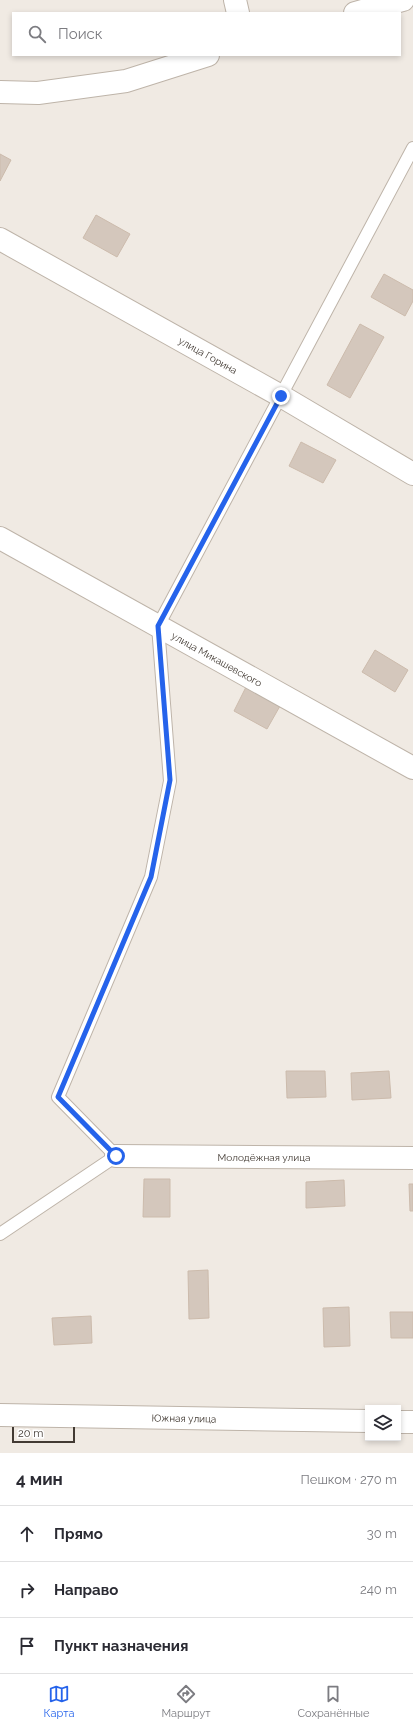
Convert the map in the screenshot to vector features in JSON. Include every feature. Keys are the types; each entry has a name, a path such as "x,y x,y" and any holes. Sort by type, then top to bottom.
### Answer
{"street":[{"path":"235,0 238,12"},
{"path":"360,12 403,0"},
{"path":"0,92 38,93 126,81 205,56"},
{"name":"улица Горина","path":"0,239 281,396 413,474"},
{"name":"улица Микашевского","path":"0,538 413,768"},
{"name":"Молодёжная улица","path":"116,1156 413,1158"},
{"name":"Южная улица","path":"0,1415 365,1421"},
{"path":"401,1422 413,1422"}],"lane":[{"path":"0,1234 116,1156 58,1097 151,877 170,780 158,626 413,148"}],"building":[{"path":"0,154 11,160 0,181"},
{"path":"96,215 130,234 117,257 83,238"},
{"path":"384,274 413,290 413,301 405,316 371,297"},
{"path":"360,324 384,337 350,398 327,385"},
{"path":"301,442 336,460 323,483 289,466"},
{"path":"375,650 408,670 395,692 362,672"},
{"path":"246,687 280,706 267,729 234,711"},
{"path":"286,1071 325,1071 326,1097 287,1098"},
{"path":"389,1071 391,1098 352,1100 351,1073"},
{"path":"144,1179 170,1179 170,1217 143,1217"},
{"path":"344,1180 345,1206 306,1208 306,1182"},
{"path":"409,1184 413,1184 413,1211 410,1211"},
{"path":"208,1270 209,1318 189,1319 188,1271"},
{"path":"349,1307 350,1346 324,1347 323,1308"},
{"path":"390,1312 413,1312 413,1338 391,1338"},
{"path":"91,1316 92,1343 54,1345 52,1318"}],"route":[{"path":"116,1156 58,1097 151,877 170,780 158,626 281,396"}]}
